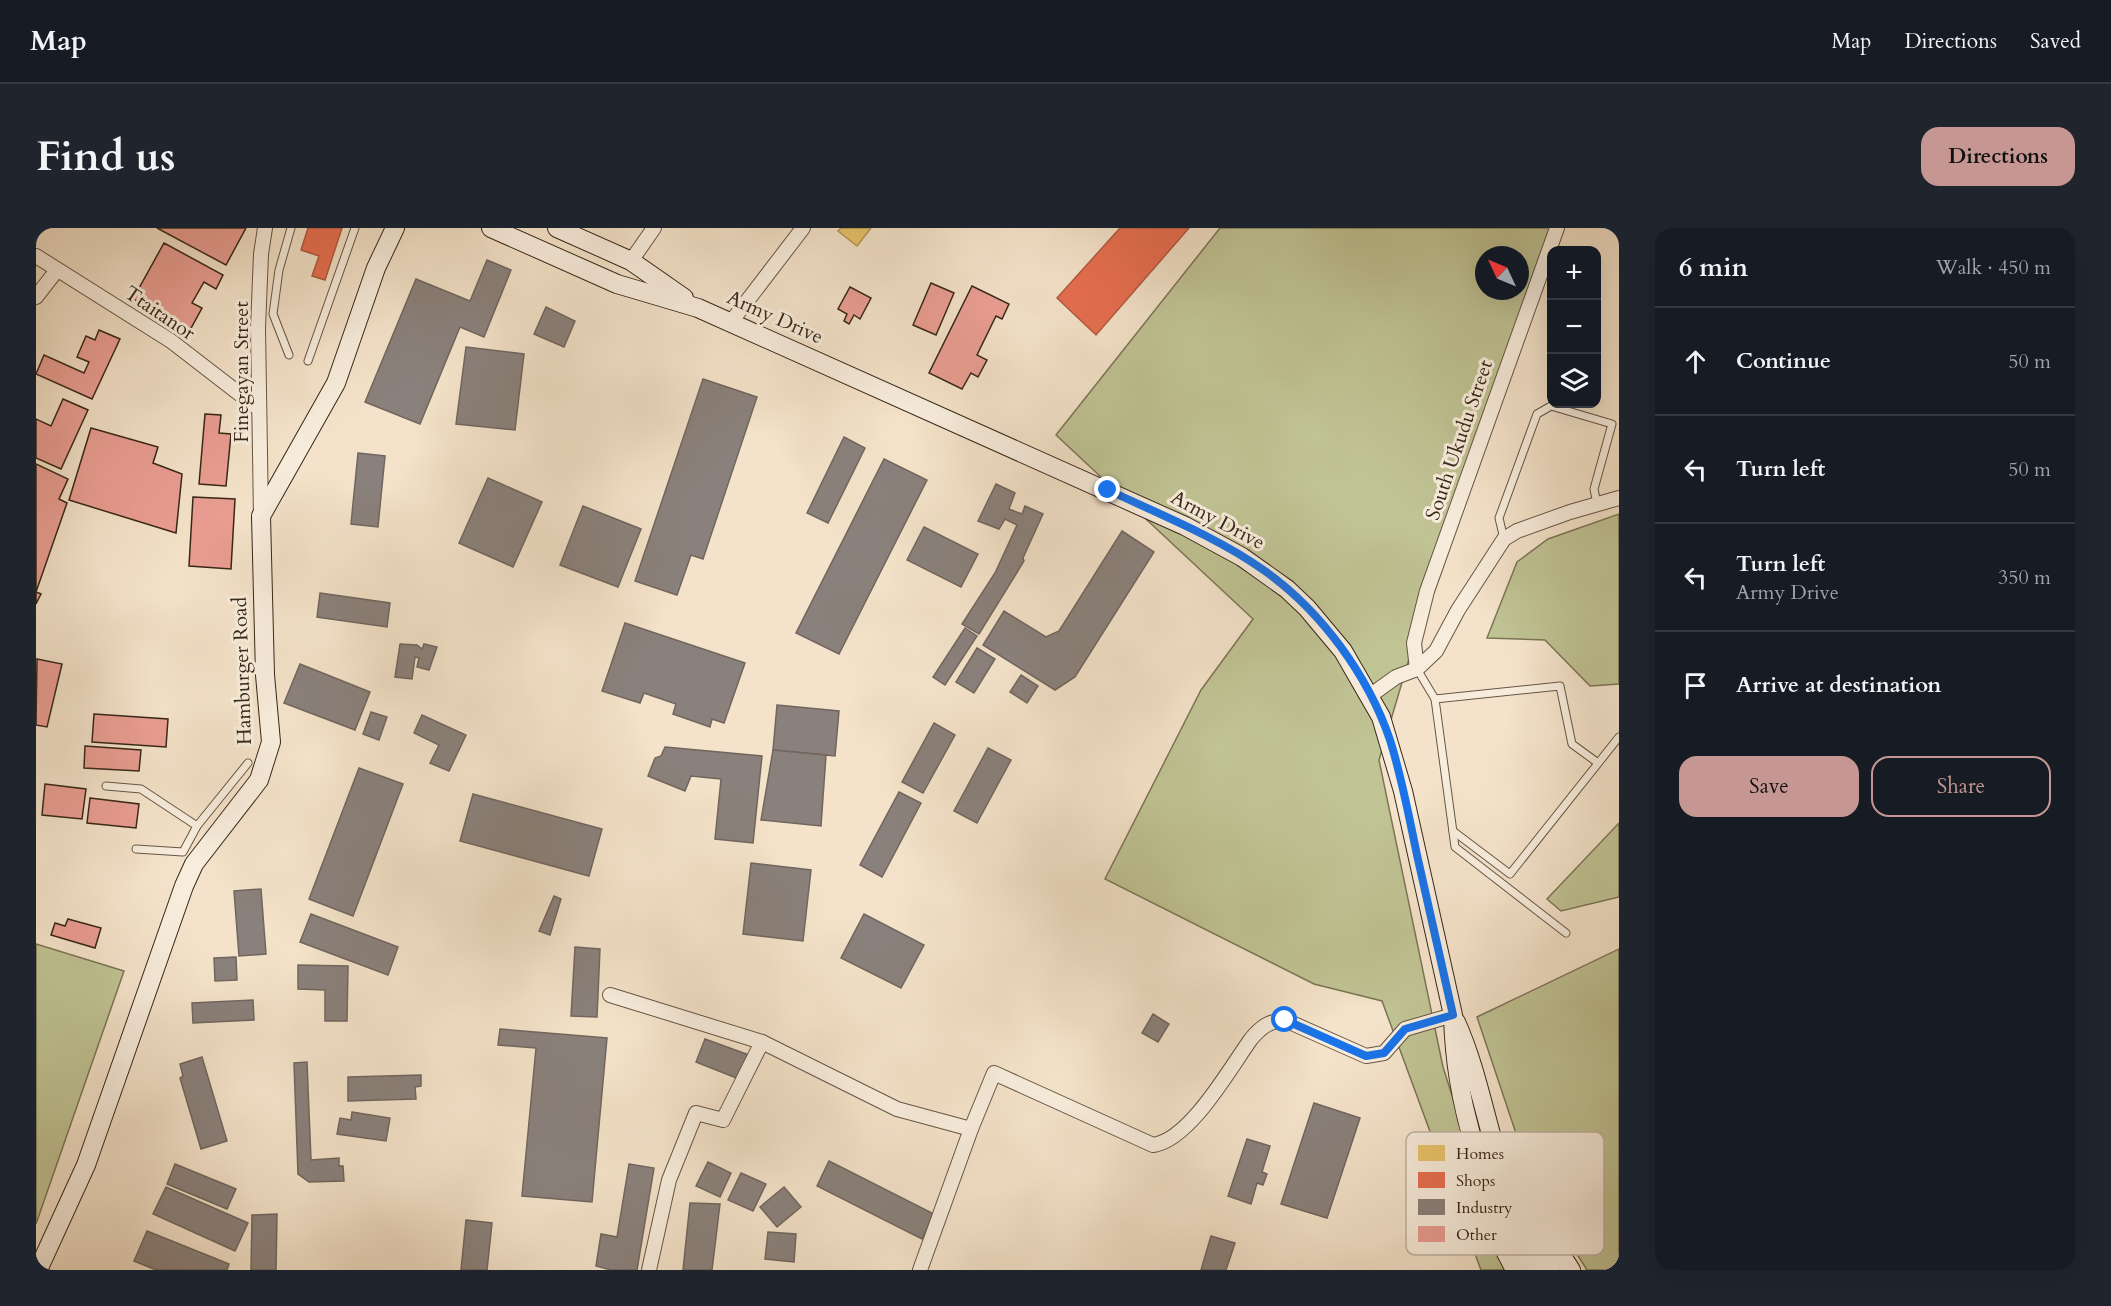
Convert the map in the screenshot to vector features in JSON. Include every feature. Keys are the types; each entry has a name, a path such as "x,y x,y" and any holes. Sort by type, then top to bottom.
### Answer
{"main road":[{"path":"261,516 336,383 376,268 396,228"},
{"name":"Army Drive","path":"491,228 617,285 698,308 731,322 1043,461 1220,543 1265,571 1307,608 1343,651 1371,695 1390,740 1453,1015 1478,1079 1492,1132"},
{"name":"Army Drive","path":"557,228 631,261 698,308"},
{"name":"Hamburger Road","path":"39,1260 86,1165 180,896 190,856 259,780 271,742 265,675 261,516"},
{"name":"Army Drive","path":"1453,1015 1454,1052 1459,1086 1471,1132"},
{"path":"1478,1079 1499,1132"},
{"path":"1459,1086 1464,1132"},
{"path":"1507,1255 1515,1270"},
{"name":"Army Drive","path":"1523,1255 1532,1270"},
{"name":"Army Drive","path":"1542,1255 1551,1270"},
{"path":"1561,1255 1571,1270"}],"street":[{"name":"Finegayan Street","path":"261,516 258,328 261,254 265,228"},
{"path":"631,261 654,228"},
{"path":"731,322 804,228"},
{"name":"South Ukudu Street","path":"1417,669 1414,643 1427,591 1557,228"},
{"name":"Ttaitanor","path":"36,256 171,340 259,409"},
{"path":"36,297 57,270"},
{"path":"1371,695 1396,677 1417,669 1436,651 1458,610 1504,538 1517,531 1619,498"},
{"path":"610,995 762,1042 897,1109 971,1129"},
{"path":"920,1270 971,1129 994,1073 1154,1145 1163,1144 1175,1137 1194,1117 1261,1028 1273,1021 1285,1020 1366,1056 1384,1053 1405,1029 1453,1015"},
{"path":"649,1270 669,1180 696,1113 723,1120 762,1042"}],"lane":[{"path":"289,355 273,314 279,270 291,228"},
{"path":"308,361 355,228"},
{"path":"1504,538 1499,518 1537,414 1551,406 1612,424 1594,489 1597,504"},
{"path":"1417,669 1435,699 1455,847 1566,933"},
{"path":"1435,699 1560,686 1572,744 1598,763"},
{"path":"1453,831 1510,874 1619,737"},
{"path":"136,849 190,856 197,826 248,763"},
{"path":"106,786 141,789 197,826"}],"green space":[{"path":"1220,228 1557,228 1551,246 1547,246 1547,256 1444,541 1379,760 1443,1067 1464,1132 1430,1132 1382,1001 1314,984 1105,879 1201,690 1253,619 1056,435"},
{"path":"1619,514 1619,684 1590,686 1545,640 1487,638 1517,562 1548,539"},
{"path":"1619,823 1619,897 1561,911 1547,899"},
{"path":"36,944 124,971 36,1224"},
{"path":"1619,949 1619,1270 1587,1270 1577,1255 1604,1255 1604,1132 1516,1132 1477,1017"},
{"path":"1475,1255 1507,1255 1515,1270 1481,1270"}],"building: Homes":[{"path":"841,228 871,228 857,246 838,231"}],"building: Shops":[{"path":"308,228 342,228 325,280 312,276 319,256 301,250"},
{"path":"1120,228 1189,228 1096,335 1057,298"}],"building: Industry":[{"path":"487,260 511,270 484,337 460,327 420,424 365,402 416,279 470,301"},
{"path":"546,307 575,321 564,347 534,334"},
{"path":"466,347 524,354 515,430 456,424"},
{"path":"703,379 757,397 703,559 691,555 677,595 635,581"},
{"path":"844,437 865,448 828,523 807,513"},
{"path":"358,453 385,456 378,527 351,524"},
{"path":"884,459 927,480 839,654 796,633"},
{"path":"488,478 542,502 513,567 459,543"},
{"path":"996,484 1015,493 1009,509 1022,514 1025,506 1043,514 1023,558 1024,561 979,634 962,624 995,573 1017,525 1005,519 999,529 978,521"},
{"path":"583,506 641,529 618,587 560,565"},
{"path":"924,527 978,554 961,587 907,560"},
{"path":"1122,531 1154,552 1075,677 1055,690 983,645 1004,611 1046,637 1059,631"},
{"path":"320,593 390,603 387,627 317,617"},
{"path":"625,623 745,663 724,723 712,719 710,727 673,714 676,704 644,693 640,703 602,691"},
{"path":"965,628 977,636 945,685 933,677"},
{"path":"400,644 417,645 422,649 424,644 437,647 429,670 417,667 419,658 415,657 412,679 395,677"},
{"path":"977,648 995,659 974,693 956,682"},
{"path":"300,664 370,692 355,730 284,703"},
{"path":"1021,675 1038,686 1027,703 1010,692"},
{"path":"777,705 839,711 835,756 773,750"},
{"path":"371,712 387,717 379,740 363,734"},
{"path":"422,715 466,735 449,771 430,763 439,745 414,733"},
{"path":"934,723 955,735 923,793 902,782"},
{"path":"665,747 762,756 753,843 715,839 721,779 691,776 685,791 648,776 655,758 661,756"},
{"path":"988,748 1011,760 977,823 954,811"},
{"path":"773,750 826,755 821,826 761,820"},
{"path":"359,768 403,784 353,916 309,899"},
{"path":"899,792 921,803 882,877 860,865"},
{"path":"473,794 602,829 589,876 460,841"},
{"path":"751,863 811,870 803,941 743,934"},
{"path":"261,889 266,954 239,956 234,891"},
{"path":"554,896 561,899 550,935 539,931"},
{"path":"311,914 398,947 388,975 300,942"},
{"path":"864,914 924,945 901,988 841,958"},
{"path":"575,947 600,949 597,1017 571,1016"},
{"path":"236,957 237,980 215,981 214,958"},
{"path":"298,965 348,966 347,1021 325,1021 325,990 298,989"},
{"path":"253,1000 254,1020 193,1023 192,1003"},
{"path":"1153,1014 1169,1024 1158,1042 1142,1033"},
{"path":"500,1029 607,1038 592,1202 522,1196 536,1048 498,1045"},
{"path":"705,1039 749,1055 739,1079 696,1062"},
{"path":"202,1057 227,1141 201,1149 180,1078 183,1076 180,1064"},
{"path":"307,1062 311,1160 339,1158 339,1166 343,1166 344,1181 309,1182 298,1174 294,1063"},
{"path":"421,1075 421,1086 415,1087 416,1099 348,1101 348,1077"},
{"path":"1314,1103 1360,1118 1327,1218 1281,1204"},
{"path":"352,1112 390,1118 386,1141 337,1134 340,1118 351,1120"},
{"path":"1247,1139 1270,1146 1262,1172 1267,1174 1263,1185 1257,1183 1251,1204 1228,1196"},
{"path":"829,1161 934,1214 922,1239 817,1186"},
{"path":"708,1162 731,1173 720,1197 696,1186"},
{"path":"175,1164 236,1189 227,1209 167,1184"},
{"path":"629,1164 654,1168 637,1270 611,1270 596,1266 601,1234 617,1237"},
{"path":"741,1173 766,1184 753,1211 728,1200"},
{"path":"166,1187 248,1223 235,1251 153,1214"},
{"path":"784,1187 801,1207 777,1227 760,1207"},
{"path":"690,1203 720,1204 712,1270 683,1270"},
{"path":"277,1214 276,1270 251,1270 252,1215"},
{"path":"466,1220 492,1223 487,1270 461,1270"},
{"path":"147,1231 229,1264 227,1270 156,1270 134,1261"},
{"path":"768,1232 796,1234 794,1262 765,1259"},
{"path":"1211,1236 1235,1243 1226,1270 1201,1270"}],"building: Other":[{"path":"157,228 246,228 226,265"},
{"path":"164,243 223,275 216,289 204,282 192,303 202,308 190,330 133,299"},
{"path":"931,283 954,293 936,335 913,325"},
{"path":"972,286 1009,304 1002,319 996,316 977,355 987,360 978,377 971,373 962,389 929,373"},
{"path":"850,287 871,298 860,319 854,315 849,324 844,321 847,314 838,309"},
{"path":"99,330 120,339 92,399 36,374 44,355 84,373 89,362 77,357 86,336 95,340"},
{"path":"63,399 88,410 61,469 36,458 36,419 51,426"},
{"path":"205,414 221,415 219,433 231,434 226,486 199,484"},
{"path":"91,428 158,447 153,463 182,474 176,533 69,500"},
{"path":"36,464 68,479 59,499 67,503 36,592"},
{"path":"193,497 235,499 231,569 189,566"},
{"path":"36,592 41,594 36,604"},
{"path":"37,659 62,664 47,727 36,725"},
{"path":"94,714 168,719 166,747 92,742"},
{"path":"85,746 141,750 139,771 84,768"},
{"path":"45,784 86,789 82,819 42,815"},
{"path":"90,798 139,804 136,828 87,823"},
{"path":"68,919 101,928 95,948 51,935 55,923 65,926"}],"route":[{"path":"1108,490 1220,543 1265,571 1287,589 1307,608 1343,651 1371,695 1390,740 1453,1015 1405,1029 1384,1053 1366,1056 1285,1020"}]}
